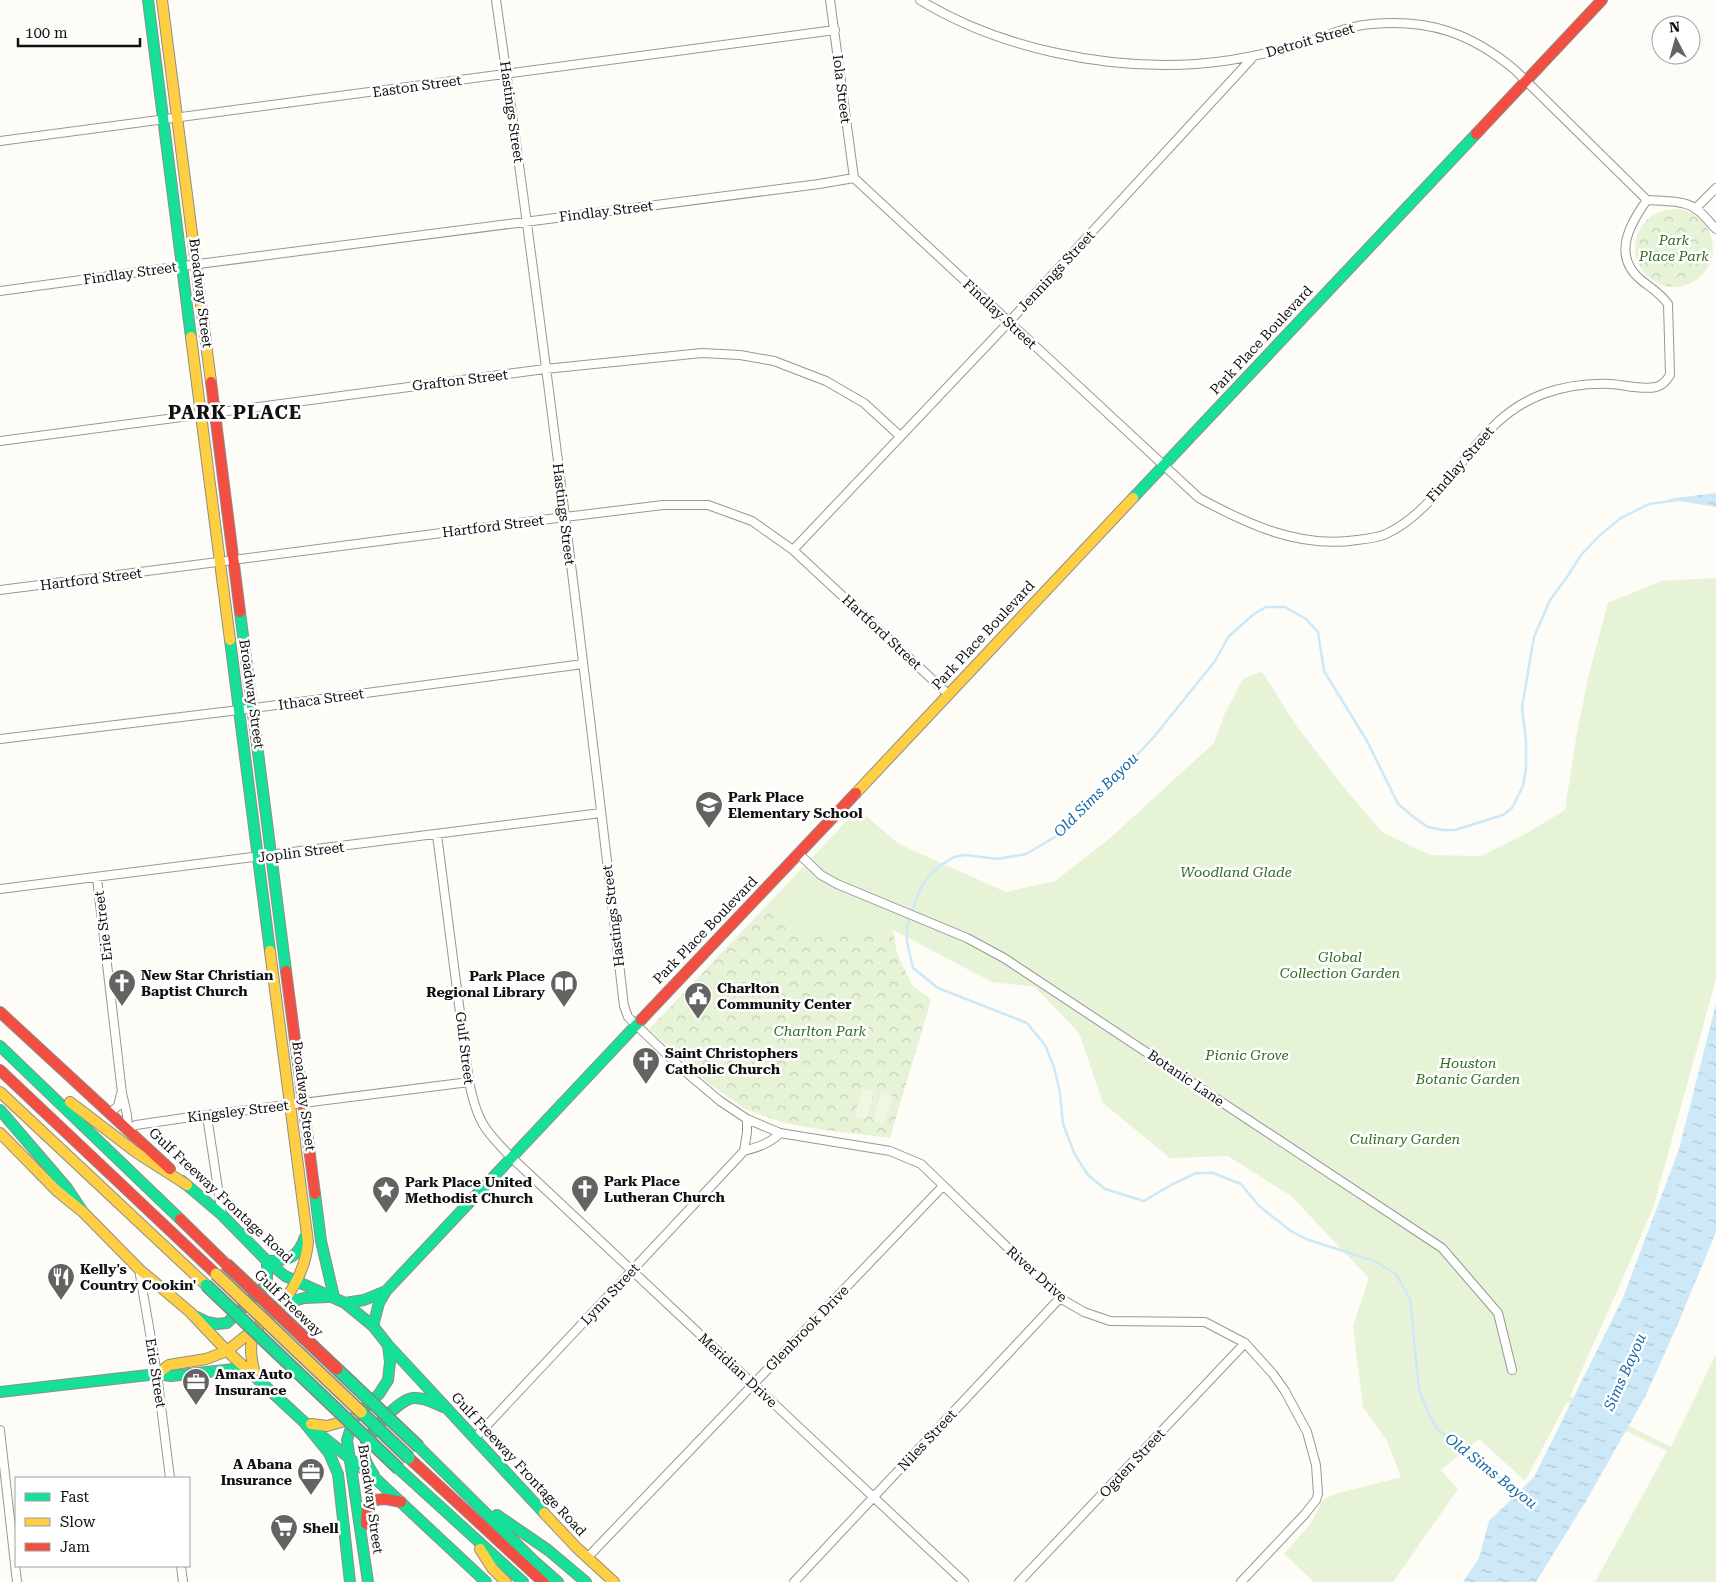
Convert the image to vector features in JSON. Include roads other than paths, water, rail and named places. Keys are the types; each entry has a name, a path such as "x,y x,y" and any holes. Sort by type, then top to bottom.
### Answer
{"main road":[{"name":"Broadway Street","path":"148,0 306,1226 307,1251 302,1271 280,1305 257,1327"},
{"name":"Broadway Street","path":"162,0 321,1240 334,1297"},
{"name":"Park Place Boulevard","path":"373,1326 379,1303 386,1291 1602,0"},
{"path":"278,1013 292,1011"},
{"name":"Gulf Freeway Frontage Road","path":"0,1012 222,1215 267,1261 285,1276 334,1297 361,1314 577,1548 614,1582"},
{"name":"Gulf Freeway","path":"0,1046 558,1582"},
{"path":"0,1070 409,1458 543,1582"},
{"path":"38,1083 64,1097 137,1153 187,1185"},
{"path":"0,1092 206,1285 398,1469 523,1582"},
{"path":"0,1110 67,1188 83,1212"},
{"path":"0,1133 4,1143 83,1212 139,1269 190,1312 227,1351 303,1421 377,1480 486,1582"},
{"path":"190,1312 207,1322 226,1323 265,1286 268,1278 267,1261 285,1261 298,1252 305,1239 306,1226"},
{"name":"Park Place Boulevard","path":"345,1303 364,1300 386,1291"},
{"path":"280,1305 294,1298 307,1296 334,1297"},
{"path":"157,1374 170,1365 206,1359 227,1351 257,1327"},
{"path":"255,1375 250,1352 257,1327"},
{"path":"303,1421 321,1427 333,1426 354,1418 383,1390 390,1366 391,1354 388,1345"},
{"path":"0,1392 157,1374 171,1376 234,1369 255,1375"},
{"path":"377,1480 366,1461 363,1450 367,1441 394,1408 400,1403 421,1398 450,1411"},
{"name":"Broadway Street","path":"354,1418 347,1440 368,1582"},
{"path":"303,1421 329,1453 338,1474 350,1582"},
{"path":"361,1536 366,1526 364,1512 374,1500 388,1498 401,1502"},
{"path":"472,1498 548,1550 586,1582"},
{"path":"468,1531 492,1568 506,1582"}],"street":[{"name":"Hastings Street","path":"496,0 565,517 624,1006 628,1017 636,1025"},
{"name":"Iola Street","path":"830,0 854,178"},
{"name":"Detroit Street","path":"920,0 967,24 1007,40 1046,50 1129,64 1197,64 1254,56 1293,47 1358,26 1371,24 1426,25 1450,31 1474,42 1499,57 1526,80 1646,200"},
{"name":"Easton Street","path":"0,141 835,30"},
{"name":"Jennings Street","path":"794,550 1254,56"},
{"name":"Findlay Street","path":"0,291 854,178 1199,498 1258,527 1303,540 1340,542 1368,539 1386,534 1410,518 1437,494 1486,433 1499,420 1534,398 1563,388 1584,384 1609,384 1647,388 1666,382 1670,375 1668,304 1659,292 1641,280 1628,262 1625,254 1628,233 1635,216 1646,200"},
{"path":"1695,208 1716,188"},
{"path":"1646,200 1666,201 1695,208 1716,228"},
{"name":"Grafton Street","path":"0,441 545,369 702,352 740,355 774,361 826,381 864,403 900,436"},
{"name":"Hartford Street","path":"0,590 663,505 708,505 752,521 794,550 949,695"},
{"name":"Ithaca Street","path":"0,739 239,710 583,664"},
{"name":"Joplin Street","path":"0,889 602,813"},
{"name":"Gulf Street","path":"437,835 469,1082 477,1113 483,1127 512,1158"},
{"name":"Botanic Lane","path":"798,853 821,875 968,938 1012,963 1442,1248 1498,1314 1512,1370"},
{"name":"Erie Street","path":"97,878 128,1129"},
{"name":"River Drive","path":"636,1025 682,1070 720,1102 747,1119 780,1132 890,1151 921,1164 1060,1298 1084,1312 1110,1321 1205,1322 1246,1343 1285,1391 1307,1432 1316,1466 1318,1494 1316,1500 1305,1514 1241,1582"},
{"name":"Kingsley Street","path":"128,1129 136,1125 469,1082"},
{"path":"110,1113 118,1106 122,1092"},
{"path":"208,1116 222,1215"},
{"path":"744,1151 747,1119"},
{"name":"Lynn Street","path":"475,1438 744,1151 774,1139 780,1132"},
{"name":"Meridian Drive","path":"512,1158 964,1582"},
{"name":"Glenbrook Drive","path":"588,1558 943,1186"},
{"name":"Erie Street","path":"139,1269 157,1374 170,1477"},
{"name":"Niles Street","path":"794,1582 1060,1298"},
{"name":"Ogden Street","path":"1019,1582 1246,1343"},
{"path":"0,1430 15,1564"},
{"path":"15,1567 17,1582"},
{"path":"181,1567 183,1582"}],"water":[{"path":"1716,493 1716,507 1667,499"},
{"name":"Sims Bayou","path":"1716,1004 1716,1232 1677,1326 1645,1397 1586,1501 1536,1582 1463,1582 1479,1558 1489,1521 1534,1477 1623,1298 1679,1149"}],"waterway":[{"name":"Old Sims Bayou","path":"1518,1494 1478,1459 1437,1429 1419,1390 1410,1299 1396,1274 1374,1261 1306,1239 1291,1231 1259,1206 1241,1184 1213,1173 1196,1173 1144,1201 1105,1189 1088,1175 1075,1155 1063,1124 1060,1093 1054,1067 1045,1045 1027,1023 938,988 913,968 907,942 907,927 917,896 925,881 938,867 954,857 965,855 997,859 1026,854 1055,837 1078,818 1153,738 1215,661 1229,636 1254,614 1266,607 1285,607 1306,619 1318,632 1324,671 1367,741 1398,804 1428,827 1443,830 1455,830 1503,815 1512,808 1523,786 1526,769 1526,741 1522,707 1534,637 1550,600 1581,555 1600,535 1621,518 1649,504 1679,500"}],"place":[{"name":"Park Place Elementary School","path":"709,829"},
{"name":"New Star Christian Baptist Church","path":"122,1007"},
{"name":"Park Place Regional Library","path":"564,1008"},
{"name":"Charlton Community Center","path":"698,1020"},
{"name":"Saint Christophers Catholic Church","path":"646,1085"},
{"name":"Park Place Lutheran Church","path":"585,1213"},
{"name":"Park Place United Methodist Church","path":"386,1214"},
{"name":"Kelly's Country Cookin'","path":"61,1301"},
{"name":"Amax Auto Insurance","path":"196,1406"},
{"name":"A Abana Insurance","path":"311,1496"},
{"name":"Shell","path":"284,1552"}],"district":[{"name":"PARK PLACE","path":"235,412"}],"park label":[{"name":"Park Place Park","path":"1674,248"},
{"name":"Woodland Glade","path":"1236,872"},
{"name":"Global Collection Garden","path":"1340,966"},
{"name":"Charlton Park","path":"820,1031"},
{"name":"Picnic Grove","path":"1247,1055"},
{"name":"Houston Botanic Garden","path":"1468,1072"},
{"name":"Culinary Garden","path":"1405,1139"}]}
